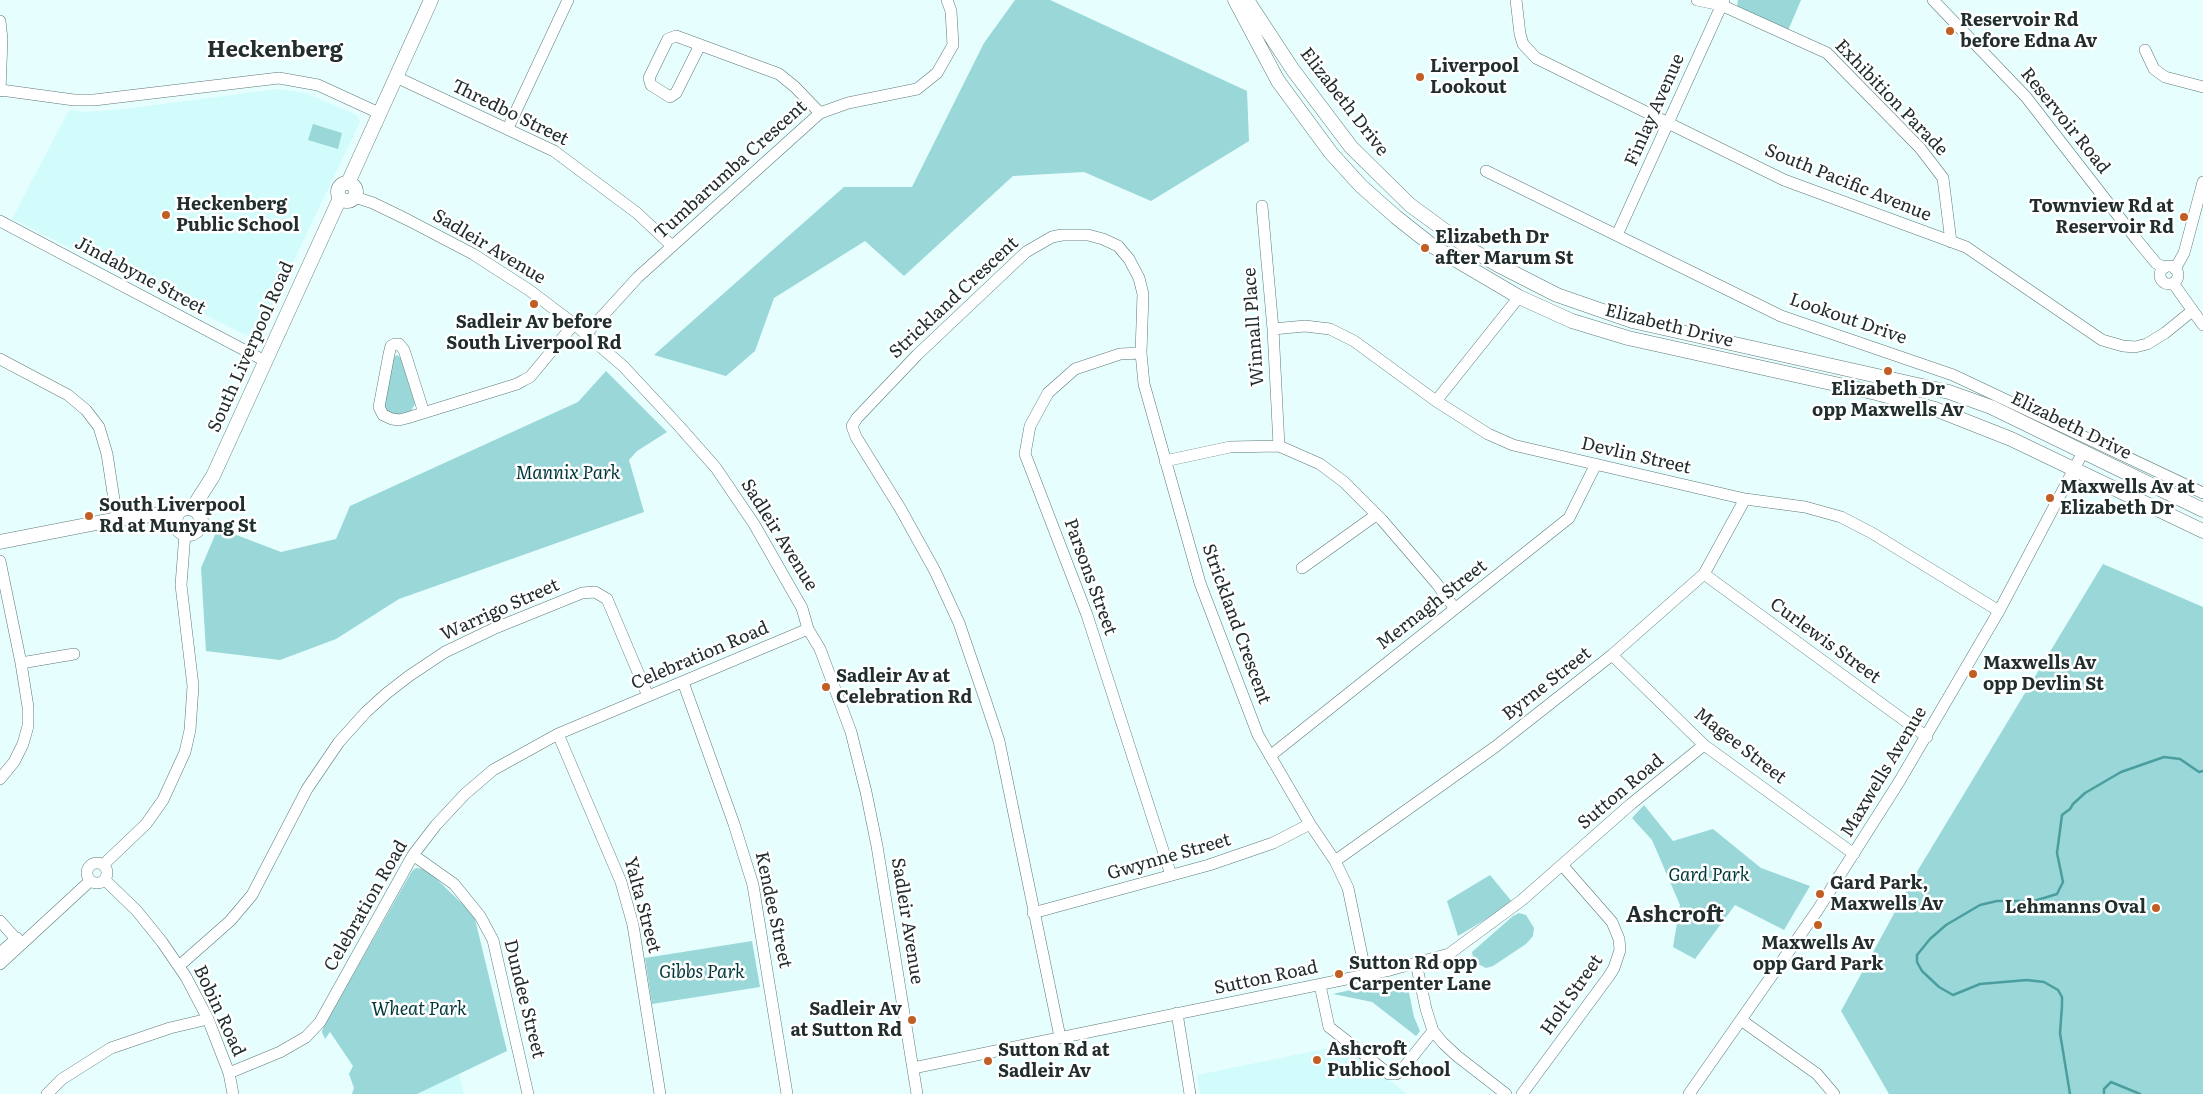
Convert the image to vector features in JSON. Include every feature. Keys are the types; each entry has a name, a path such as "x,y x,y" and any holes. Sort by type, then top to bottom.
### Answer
{"main road":[{"path":"348,183 431,0"},
{"name":"Elizabeth Drive","path":"1234,0 1278,81 1330,153 1361,186 1434,247 1519,298 1572,321 1628,338 1876,393 1935,409 1985,427 2203,532"},
{"name":"Elizabeth Drive","path":"1247,0 1293,70 1351,146 1410,205 1470,249 1498,266 1557,295 1632,321 1949,392 1991,408 2203,510"},
{"path":"348,183 356,189 355,197 346,201 340,198 338,189 342,184 348,183"},
{"name":"South Liverpool Road","path":"192,509 212,476 340,198"},
{"path":"183,509 192,509 199,514 201,524 196,531 185,533 178,528 177,515 183,509"},
{"path":"0,542 117,519 153,515 177,515"}],"street":[{"path":"508,128 568,0"},
{"name":"Tumbarumba Crescent","path":"586,334 621,294 820,113 848,103 917,90 937,73 953,45 951,11 947,0"},
{"name":"South Pacific Avenue","path":"1516,0 1520,34 1528,51 1536,58 1784,180 1966,247 2102,340 2112,344 2135,347 2147,344 2165,334 2192,311"},
{"name":"Exhibition Parade","path":"1697,0 1722,3 1827,53 1920,148 1943,178 1951,242"},
{"name":"Reservoir Road","path":"1933,0 2026,97 2156,263 2170,269"},
{"name":"Finlay Avenue","path":"1618,235 1722,3"},
{"path":"0,21 2,39 0,91 74,100 94,100 279,78 318,85 379,113"},
{"path":"700,45 676,93 670,97 650,85 649,78 668,39 676,36 779,74 795,87 820,113"},
{"path":"2145,50 2154,69 2165,78 2203,87"},
{"name":"Thredbo Street","path":"396,77 554,151 637,213 672,246"},
{"name":"Lookout Drive","path":"1486,171 1781,316 1953,375 2203,493"},
{"path":"2170,269 2177,278 2173,283 2166,284 2162,281 2160,273 2170,269 2184,253 2203,182"},
{"name":"Sadleir Avenue","path":"355,197 373,203 473,254 529,290 574,324 648,391 716,468 754,524 802,608 808,629 820,649 851,732 877,846 917,1094"},
{"name":"Winnall Place","path":"1262,206 1273,329 1279,446"},
{"name":"Jindabyne Street","path":"0,221 265,361"},
{"name":"Strickland Crescent","path":"1060,1037 999,741 959,623 935,571 900,508 856,437 852,426 857,418 917,355 1026,252 1052,237 1075,234 1088,235 1110,242 1124,252 1139,278 1143,294 1141,352 1144,384 1200,583 1258,735 1310,824 1335,861 1348,888 1366,975"},
{"path":"2173,283 2203,325"},
{"path":"1436,401 1519,298"},
{"path":"424,413 404,350 399,344 391,346 379,402 381,412 388,418 400,420 424,413 524,380 530,377 574,324"},
{"name":"Devlin Street","path":"1273,329 1305,326 1330,329 1354,341 1436,401 1488,434 1513,445 1745,499 1806,508 1841,517 1872,533 1999,611"},
{"name":"Parsons Street","path":"1141,352 1120,354 1075,369 1048,393 1030,426 1025,454 1087,615 1172,875"},
{"path":"0,359 68,395 86,410 99,427 107,454 117,519"},
{"path":"1165,461 1230,447 1279,446 1320,464 1344,482 1382,520 1438,584 1455,609"},
{"name":"Maxwells Avenue","path":"1689,1094 1854,854 1926,737 1999,611 2083,452"},
{"name":"Mernagh Street","path":"1270,756 1569,518 1596,464"},
{"name":"Byrne Street","path":"1335,861 1495,748 1612,655 1704,574 1745,499"},
{"path":"1302,568 1376,515"},
{"path":"103,865 146,824 163,800 185,752 190,730 193,686 181,585 185,533"},
{"path":"0,561 28,707 28,726 23,744 14,762 0,779"},
{"name":"Curlewis Street","path":"1704,574 1926,737"},
{"name":"Warrigo Street","path":"179,966 230,921 252,895 308,789 339,742 366,712 387,693 445,652 493,629 582,593 595,592 607,599 648,696"},
{"name":"Celebration Road","path":"229,1073 280,1052 306,1037 320,1022 413,856 436,825 465,794 486,776 529,748 558,734 808,629"},
{"path":"21,663 74,654"},
{"name":"Magee Street","path":"1612,655 1704,745 1854,854"},
{"name":"Kendee Street","path":"683,682 734,824 753,885 787,1094"},
{"name":"Yalta Street","path":"558,734 621,882 633,925 660,1094"},
{"name":"Sutton Road","path":"913,1068 1366,975 1416,964 1449,954 1563,866 1631,804 1704,745"},
{"name":"Gwynne Street","path":"1033,913 1172,875 1273,843 1310,824"},
{"name":"Dundee Street","path":"413,856 454,884 480,916 493,940 528,1094"},
{"path":"0,964 89,878 91,865 98,863 107,870 105,880 97,883 89,878"},
{"name":"Holt Street","path":"1522,1094 1609,976 1620,950 1619,940 1612,922 1563,866"},
{"path":"0,953 89,878"},
{"name":"Bobin Road","path":"105,880 137,911 179,966 208,1018 229,1073 233,1094"},
{"path":"0,921 16,939"},
{"path":"1416,964 1426,1008 1434,1031 1443,1043 1457,1056 1506,1094"},
{"path":"1320,984 1329,1027 1389,1074 1396,1074 1434,1031"},
{"path":"1177,1013 1190,1094"},
{"path":"47,1094 62,1079 111,1048 170,1028 208,1018"},
{"path":"1741,1020 1817,1074 1834,1094"}],"shaded area":[{"name":"Heckenberg Public School","path":"277,89 306,93 357,115 360,122 256,340 12,219 69,110 86,112 125,109"},
{"name":"Ashcroft Public School","path":"1344,1045 1407,1094 1200,1094 1197,1075"},
{"path":"459,1074 464,1094 417,1094"}],"green space":[{"path":"1015,0 1050,0 1247,91 1249,141 1151,201 1084,172 1013,176 904,276 865,241 774,298 755,351 726,376 654,355 844,187 912,187 984,43"},
{"path":"1738,0 1801,0 1787,33 1737,7"},
{"path":"313,124 342,133 338,149 308,140"},
{"path":"397,355 401,358 415,404 411,411 395,415 387,412 384,407 394,357"},
{"name":"Mannix Park","path":"606,371 667,432 637,451 629,460 644,512 399,599 336,639 280,660 206,651 201,568 218,528 281,552 336,539 350,506 578,402"},
{"path":"2103,564 2203,607 2203,1094 1889,1094 1841,1011 1915,875"},
{"name":"Gard Park","path":"1644,805 1673,841 1713,829 1761,868 1810,886 1784,930 1735,905 1695,959 1673,947 1680,905 1652,840 1632,818"},
{"name":"Wheat Park","path":"416,868 426,869 474,915 507,1051 417,1094 352,1094 354,1088 349,1074 353,1066 330,1032 325,1039 322,1032 323,1028 412,871"},
{"path":"1490,875 1513,903 1458,936 1447,901"},
{"path":"1519,913 1526,915 1534,928 1533,936 1526,944 1493,966 1486,968 1474,962 1472,952 1513,916"},
{"name":"Gibbs Park","path":"752,941 760,987 652,1004 645,958"},
{"path":"1400,979 1405,980 1407,983 1414,1017 1420,1031 1416,1036 1372,1002 1333,994"}],"waterway":[{"path":"2070,1094 2060,1033 2062,997 2058,990 2044,982 2027,980 1980,984 1953,995 1939,987 1922,971 1917,962 1917,955 1930,939 1946,925 1980,905 1997,901 2034,901 2057,894 2063,882 2057,853 2062,815 2085,793 2121,772 2164,757 2180,759 2199,772 2203,771"},
{"path":"2104,1094 2104,1089 2111,1082 2140,1094"}],"place":[{"name":"Reservoir Rd before Edna Av","path":"1950,31"},
{"name":"Liverpool Lookout","path":"1420,77"},
{"name":"Heckenberg Public School","path":"166,215"},
{"name":"Townview Rd at Reservoir Rd","path":"2184,217"},
{"name":"Elizabeth Dr after Marum St","path":"1425,248"},
{"name":"Sadleir Av before South Liverpool Rd","path":"534,304"},
{"name":"Elizabeth Dr opp Maxwells Av","path":"1888,371"},
{"name":"Maxwells Av at Elizabeth Dr","path":"2050,498"},
{"name":"South Liverpool Rd at Munyang St","path":"89,516"},
{"name":"Maxwells Av opp Devlin St","path":"1973,674"},
{"name":"Sadleir Av at Celebration Rd","path":"826,687"},
{"name":"Gard Park, Maxwells Av","path":"1820,894"},
{"name":"Lehmanns Oval","path":"2156,908"},
{"name":"Maxwells Av opp Gard Park","path":"1818,925"},
{"name":"Sutton Rd opp Carpenter Lane","path":"1339,974"},
{"name":"Sadleir Av at Sutton Rd","path":"912,1020"},
{"name":"Ashcroft Public School","path":"1317,1060"},
{"name":"Sutton Rd at Sadleir Av","path":"988,1061"}],"district":[{"name":"Heckenberg","path":"275,51"},
{"name":"Ashcroft","path":"1675,916"}]}
